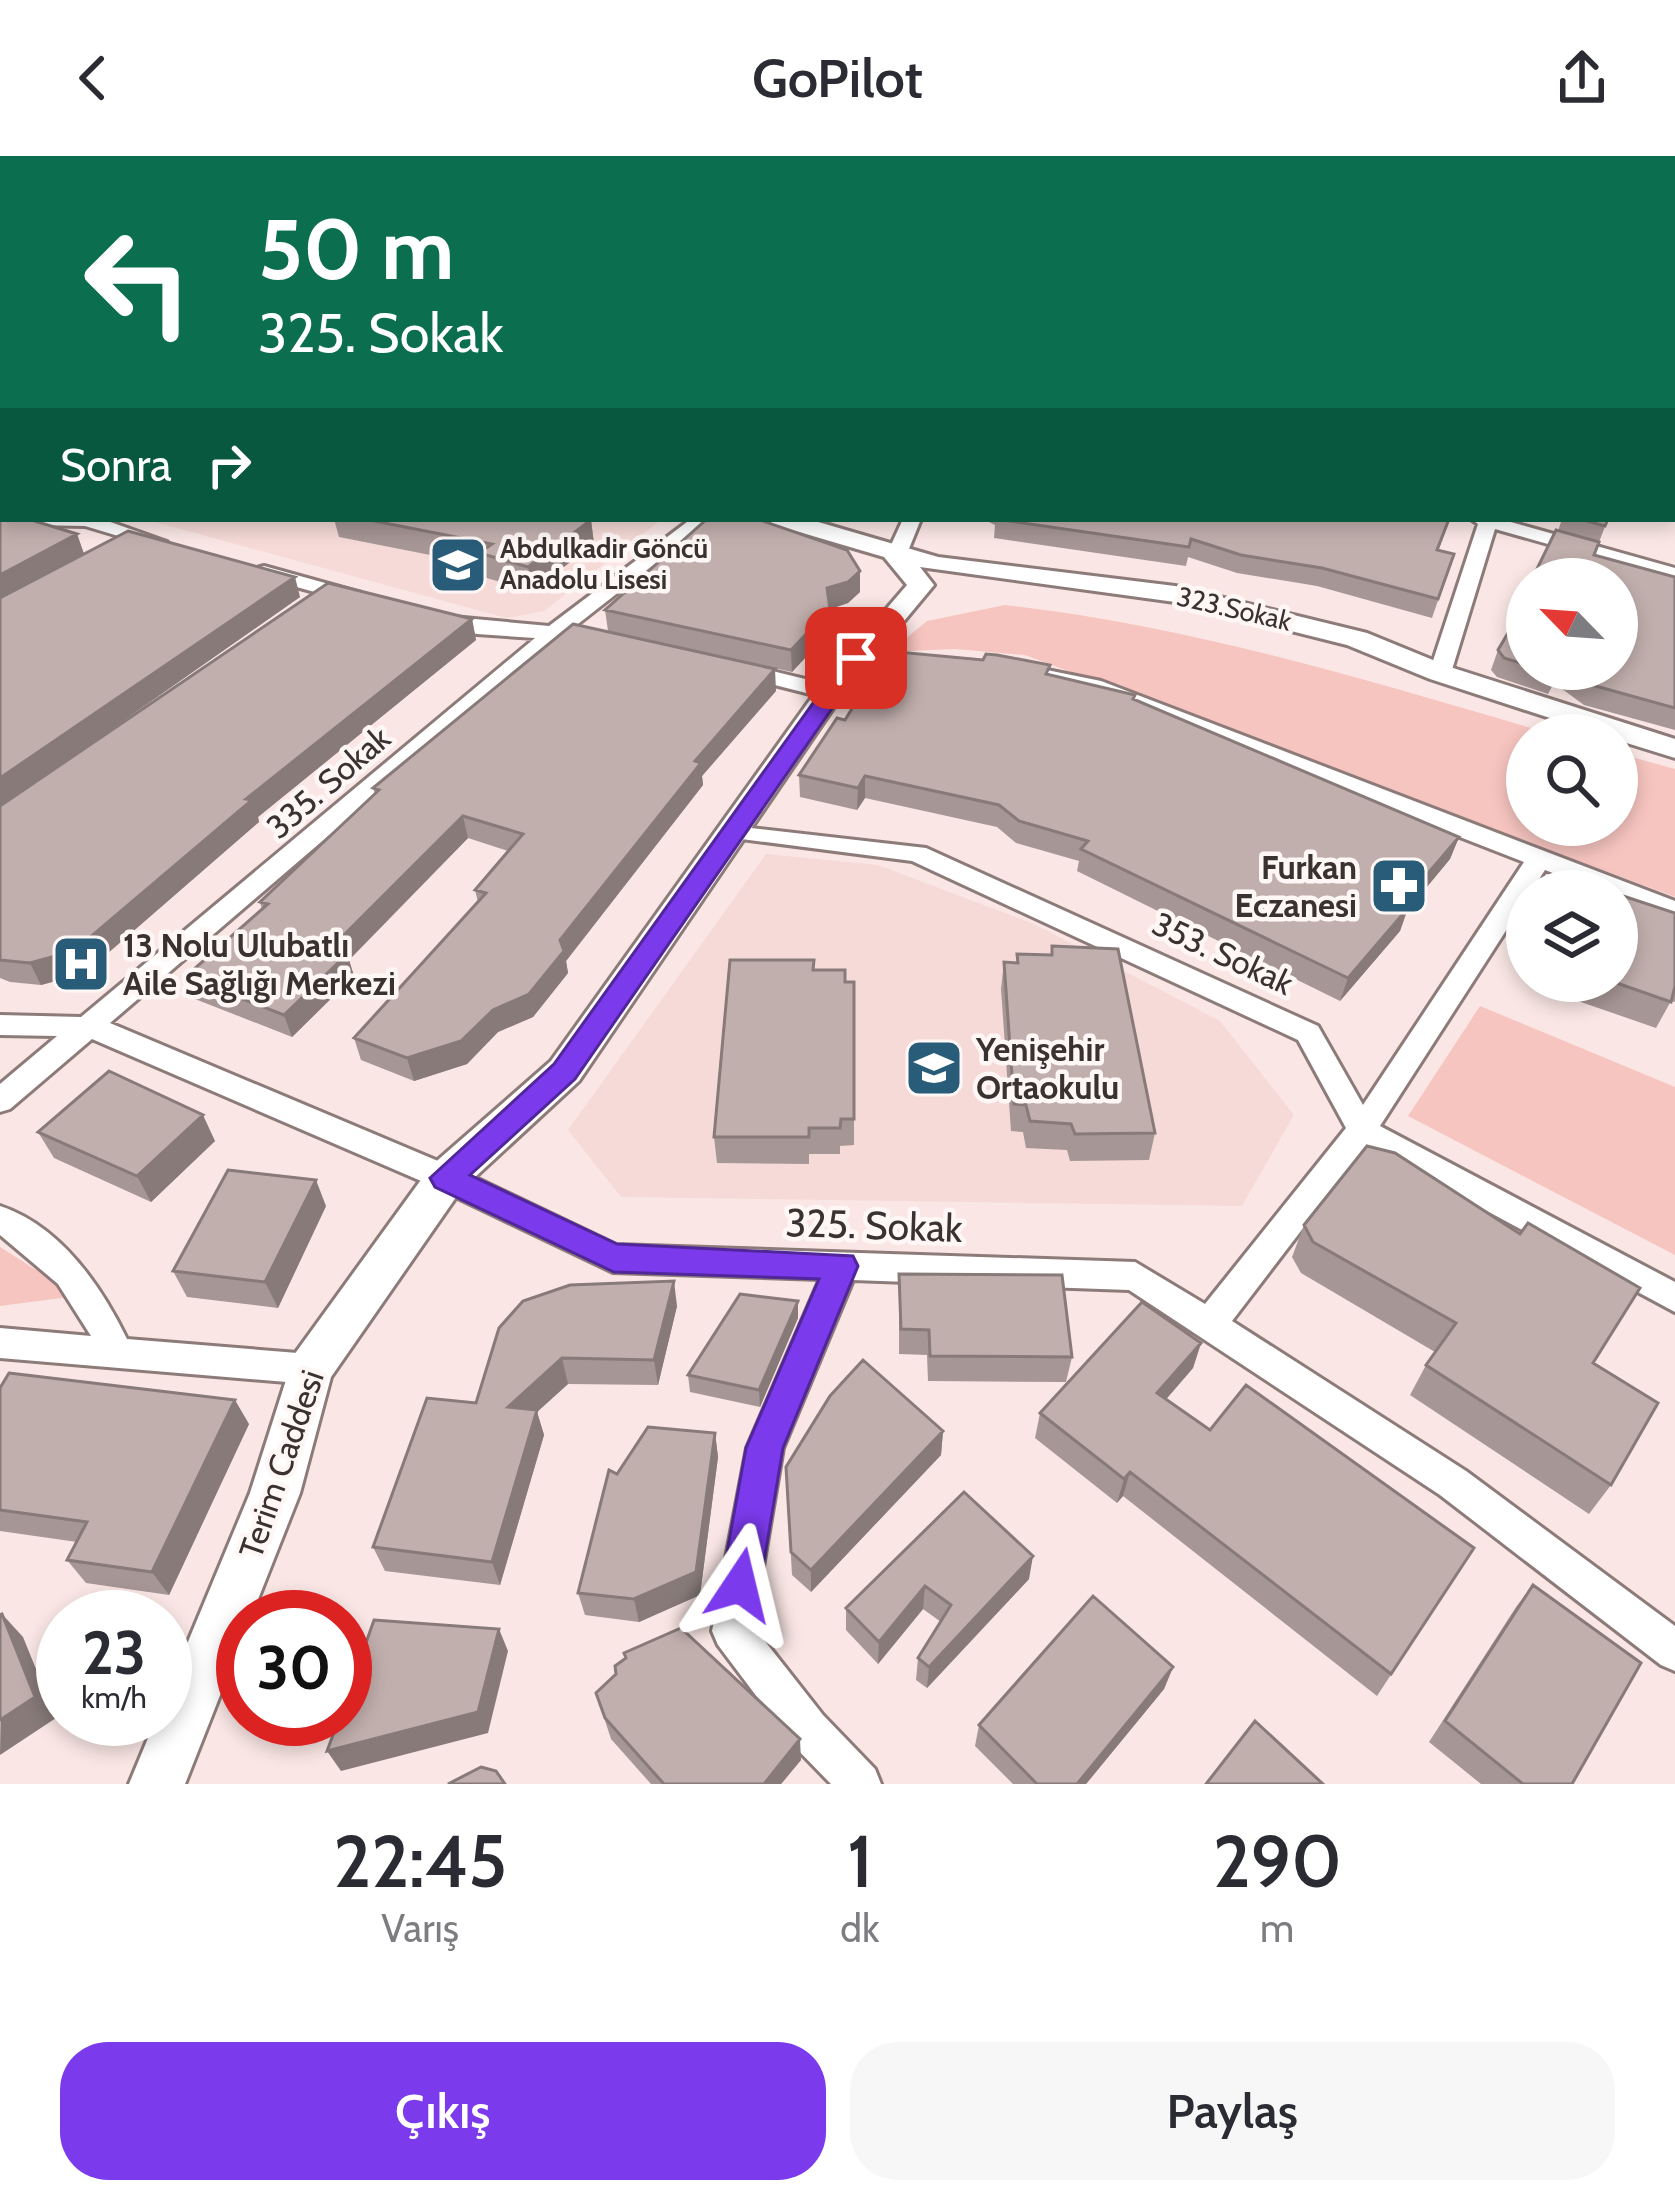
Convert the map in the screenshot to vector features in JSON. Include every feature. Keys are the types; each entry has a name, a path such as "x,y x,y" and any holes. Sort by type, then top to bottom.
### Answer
{"street":[{"path":"96,522 181,548"},
{"name":"335. Sokak","path":"0,1101 92,1028 553,633 699,522"},
{"name":"323.Sokak","path":"802,522 904,537 1175,594 1357,639 1440,673 1675,748"},
{"path":"1440,673 1483,522"},
{"path":"1511,524 1675,574"},
{"path":"119,547 139,536"},
{"name":"Terim Caddesi","path":"157,1784 274,1493 310,1369 446,1178 565,1071 830,692 921,585 904,537"},
{"path":"244,566 319,598 371,602"},
{"path":"413,612 477,628 590,634"},
{"path":"856,658 902,659"},
{"path":"992,664 1034,668 1093,686 1675,911"},
{"path":"722,665 830,692"},
{"name":"353. Sokak","path":"734,830 917,854 1308,1033 1362,1130"},
{"path":"1209,1324 1362,1130 1539,859"},
{"name":"325. Sokak","path":"0,1025 92,1028 446,1178 614,1258 1136,1276 1453,1483 1675,1651"},
{"path":"1362,1130 1675,1298"},
{"path":"0,1219 38,1241 91,1298 115,1351"},
{"path":"842,1266 765,1448 732,1631 808,1730 860,1784"},
{"path":"0,1343 310,1369"}],"shaded area":[{"name":"Abdulkadir Göncü Anadolu Lisesi","path":"155,522 658,522 544,611 506,618"},
{"path":"1005,605 1075,614 1214,641 1506,721 1506,834 1025,655 955,649 889,652 927,621"},
{"path":"1638,759 1675,769 1675,897 1638,883 1638,870 1602,870 1538,846 1638,846"},
{"name":"Yenişehir Ortaokulu","path":"766,854 878,865 1034,924 1220,1021 1294,1115 1242,1206 621,1197 568,1130"},
{"path":"1480,1006 1675,1087 1675,1255 1408,1116"},
{"path":"0,1247 77,1296 0,1306"}],"building":[{"path":"0,522 38,522 77,534 0,575"},
{"path":"379,522 588,522 528,567 479,553 492,544"},
{"path":"704,522 766,522 847,550 860,571 848,582 827,588 830,609 791,650 605,610"},
{"path":"1017,522 1448,522 1437,550 1454,554 1438,599 1322,568 1241,555 1191,539 1189,547"},
{"path":"1556,530 1599,542 1594,555 1605,558 1542,558"},
{"path":"128,531 295,577 0,778 0,598"},
{"path":"1638,567 1675,577 1675,708 1610,690 1638,690"},
{"path":"328,583 472,619 246,799 252,800 74,951 30,963 0,960 0,806"},
{"path":"573,624 775,669 695,761 701,763 560,940 564,951 529,994 493,1010 461,1041 407,1058 354,1038 486,893 475,890 523,834 463,816 331,948 347,954 284,1015 185,977 268,904 260,902 379,790 373,788"},
{"path":"1506,636 1506,659 1498,650"},
{"path":"887,651 983,660 986,654 1050,665 1046,674 1135,695 1133,699 1459,837 1401,905 1408,908 1348,978 1081,849 1088,841 1019,821 999,805 865,776 858,788 799,775 837,718 845,720"},
{"path":"1638,901 1675,913 1671,1002 1638,990"},
{"path":"1052,946 1118,949 1155,1133 1075,1134 1071,1124 1030,1121 1026,1105 1014,1104 1004,962 1018,963 1017,954 1052,955"},
{"path":"730,960 814,960 813,970 845,970 845,982 854,982 854,1119 841,1119 840,1128 809,1128 809,1137 714,1137"},
{"path":"109,1071 203,1115 137,1176 38,1132"},
{"path":"1367,1146 1395,1153 1520,1234 1528,1223 1640,1288 1593,1363 1658,1403 1611,1485 1426,1365 1456,1323 1313,1242 1304,1225"},
{"path":"228,1170 316,1180 265,1282 173,1271"},
{"path":"899,1274 1062,1275 1072,1357 930,1356 929,1330 901,1329"},
{"path":"674,1281 654,1360 562,1358 508,1407 537,1410 492,1562 373,1547 427,1398 476,1403 499,1328 523,1301 570,1285"},
{"path":"740,1294 798,1301 759,1390 688,1375"},
{"path":"1142,1302 1201,1343 1157,1393 1210,1430 1246,1385 1474,1548 1391,1674 1130,1472 1124,1479 1040,1413"},
{"path":"863,1360 943,1431 811,1570 791,1552 786,1467 830,1396"},
{"path":"9,1373 235,1400 152,1572 67,1560 87,1522 0,1510 0,1388"},
{"path":"648,1427 715,1433 696,1572 634,1599 578,1593 609,1470 617,1474"},
{"path":"964,1492 1033,1556 929,1667 918,1658 951,1605 925,1586 879,1642 846,1608"},
{"path":"1533,1585 1641,1663 1572,1784 1523,1784 1445,1721"},
{"path":"1093,1596 1173,1667 1077,1784 1037,1784 979,1725"},
{"path":"0,1615 35,1697 0,1720"},
{"path":"374,1620 499,1629 478,1712 372,1739"},
{"path":"681,1628 800,1739 764,1784 664,1784 605,1718 596,1693 616,1674 615,1666 626,1658 624,1653"},
{"path":"1255,1721 1323,1784 1206,1784"},
{"path":"481,1767 496,1771 505,1784 448,1784"}],"place":[{"name":"Abdulkadir Göncü Anadolu Lisesi","path":"458,565"},
{"name":"Furkan Eczanesi","path":"1399,886"},
{"name":"13 Nolu Ulubatlı Aile Sağlığı Merkezi","path":"81,964"},
{"name":"Yenişehir Ortaokulu","path":"934,1068"}],"route":[{"path":"740,1585 765,1448 842,1266 614,1258 446,1178 565,1071 856,658"}]}
